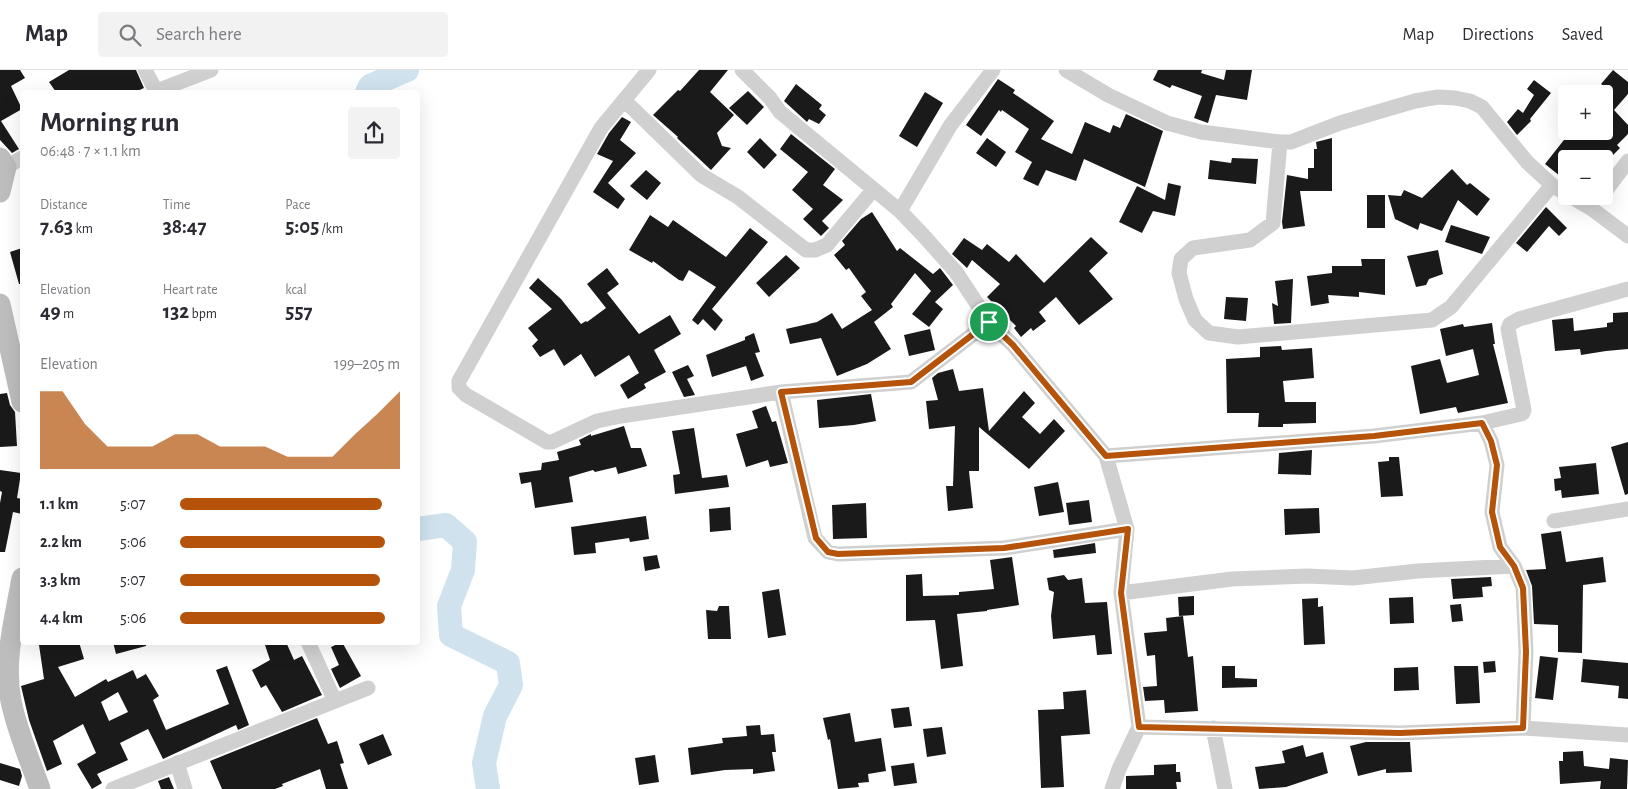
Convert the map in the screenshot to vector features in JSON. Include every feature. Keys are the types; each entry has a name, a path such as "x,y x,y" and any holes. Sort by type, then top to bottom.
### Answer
{"street":[{"path":"145,70 154,90"},
{"path":"160,90 211,70"},
{"path":"649,70 601,128 459,381 459,388 474,400 547,442 552,442 605,419 781,392 911,382 989,322"},
{"path":"742,70 770,98 780,112 900,211 956,272 989,322 1013,345 1106,456 1128,529 1121,593 1139,727 1119,769 1112,789"},
{"path":"900,211 950,126 993,70"},
{"path":"1066,70 1108,95 1167,123 1201,132 1280,142 1291,142 1340,122 1415,101 1438,97 1470,101 1482,107 1526,162 1558,189"},
{"path":"624,100 701,175 738,197 806,250 815,250 827,245 873,190"},
{"path":"1280,142 1273,223 1250,240 1193,248 1181,258 1179,273 1186,299 1195,320 1209,333 1238,337 1432,320 1451,308 1552,185"},
{"path":"0,192 9,161"},
{"path":"1613,181 1628,161"},
{"path":"1585,205 1628,236"},
{"path":"1592,209 1595,205"},
{"path":"1106,456 1374,436 1482,423 1523,413 1508,329 1510,324 1519,319 1628,289"},
{"path":"0,304 20,393"},
{"path":"781,392 816,538 828,552 838,554 1004,548 1128,529"},
{"path":"1482,423 1491,441 1497,465 1492,512 1500,547 1514,566 1523,588 1526,652 1523,728"},
{"path":"1554,521 1628,509"},
{"path":"1121,593 1232,579 1307,576 1353,578 1418,571 1514,566"},
{"path":"20,590 11,643 9,671 10,700 18,730 40,789"},
{"path":"309,645 335,701"},
{"path":"113,789 368,688"},
{"path":"1139,727 1400,733 1523,728 1628,735"},
{"path":"1213,728 1224,789"},
{"path":"177,763 185,789"}],"building":[{"path":"0,70 20,70 25,78 11,86 20,105 20,110 1,121 19,149 12,153 0,140"},
{"path":"69,70 136,70 144,88 140,90 55,90 49,82"},
{"path":"699,70 728,70 710,92 734,115 717,133 722,146 731,148 711,170 653,115 678,90 680,91"},
{"path":"1158,70 1202,70 1201,73 1224,80 1226,70 1252,70 1247,100 1216,95 1208,123 1194,118 1202,96 1172,85 1170,88 1153,80"},
{"path":"1613,70 1628,82 1628,94 1614,110 1628,125 1628,134 1617,145 1620,148 1613,155 1613,150 1558,150 1558,174 1545,164 1564,140 1613,140 1613,85 1601,84"},
{"path":"998,79 1015,90 1013,93 1054,121 1041,139 1072,154 1085,122 1110,133 1113,125 1120,128 1126,114 1163,131 1145,187 1084,159 1076,181 1046,170 1038,186 1023,179 1032,162 1015,152 1029,129 1002,110 1001,112 999,110 981,136 966,125"},
{"path":"1534,80 1551,93 1530,119 1531,121 1517,135 1507,122 1518,109 1523,113 1534,95 1527,89"},
{"path":"796,84 822,105 819,109 826,115 819,124 809,119 807,122 784,101"},
{"path":"748,91 764,107 747,125 729,108"},
{"path":"925,92 943,103 917,147 899,136"},
{"path":"622,117 631,122 620,140 636,153 608,183 625,199 618,209 593,192 613,161 597,154 609,133"},
{"path":"791,134 835,169 823,185 843,200 822,221 829,228 821,236 803,219 813,209 792,190 808,172 780,149"},
{"path":"760,138 777,155 764,169 747,152"},
{"path":"987,138 1006,152 996,167 976,153"},
{"path":"1332,138 1332,191 1300,191 1305,226 1283,229 1282,222 1287,175 1308,179 1308,168 1314,168 1314,149 1317,149 1316,142"},
{"path":"1232,158 1258,159 1256,184 1208,179 1210,160 1231,163"},
{"path":"1452,169 1467,185 1470,183 1490,199 1477,216 1458,200 1442,231 1420,223 1418,230 1395,219 1388,195 1401,196 1404,190 1422,198"},
{"path":"646,170 661,183 647,200 630,186"},
{"path":"1168,183 1181,186 1175,216 1153,211 1142,233 1119,222 1137,186 1165,200"},
{"path":"1367,195 1385,195 1385,228 1367,228"},
{"path":"1546,207 1567,228 1559,236 1549,226 1527,252 1516,243"},
{"path":"872,212 897,251 900,248 933,274 940,268 953,285 935,302 943,309 929,327 912,314 931,291 915,273 891,304 893,307 874,322 891,349 867,364 837,376 821,338 790,344 786,329 817,322 832,313 842,329 872,310 861,296 866,292 849,268 846,270 834,255 845,245 842,241 861,219"},
{"path":"650,215 668,227 673,220 726,257 750,228 768,242 712,309 723,320 715,331 703,319 698,325 692,320 716,287 689,270 683,281 679,280 653,261 652,263 629,250"},
{"path":"1451,225 1490,237 1482,254 1445,242"},
{"path":"1091,237 1108,253 1089,271 1113,299 1079,325 1056,297 1039,312 1046,321 1033,331 1031,328 1021,337 1014,328 1016,326 987,297 1000,284 972,260 967,268 952,254 964,238 982,250 987,244 1009,262 1016,254 1044,283"},
{"path":"20,249 20,284 19,284 10,252"},
{"path":"1438,250 1443,274 1429,279 1426,285 1416,287 1407,256"},
{"path":"786,255 800,268 769,297 756,283"},
{"path":"1361,259 1385,259 1385,295 1359,292 1359,297 1328,295 1329,303 1311,306 1307,276 1332,273 1332,266 1362,266"},
{"path":"607,268 619,284 607,293 639,334 670,315 681,334 654,350 666,372 644,384 646,388 628,399 620,385 639,373 629,355 595,377 581,354 564,366 554,349 540,357 532,346 538,340 528,328 552,309 529,288 538,278 561,299 581,324 587,322 606,308 587,284"},
{"path":"1293,279 1291,323 1274,324 1272,303 1278,306 1275,281"},
{"path":"1226,297 1248,298 1246,321 1224,319"},
{"path":"1628,312 1628,349 1581,355 1580,349 1555,351 1552,320 1573,318 1574,331 1607,327 1607,323 1613,322 1613,313"},
{"path":"1492,323 1495,344 1493,344 1508,403 1458,413 1456,407 1420,414 1411,366 1440,359 1447,383 1479,375 1473,349 1446,356 1440,329 1463,324 1464,327"},
{"path":"930,329 935,350 909,356 904,335"},
{"path":"754,333 760,352 755,353 764,376 751,381 746,366 712,377 706,355 745,340 745,337"},
{"path":"1281,346 1282,350 1312,348 1314,378 1283,381 1285,402 1316,402 1316,423 1283,424 1283,427 1258,427 1259,413 1227,413 1226,359 1260,357 1260,347"},
{"path":"688,365 694,376 687,379 695,395 684,397 672,372"},
{"path":"953,369 959,391 983,388 989,431 1024,391 1035,403 1022,417 1040,434 1054,419 1065,431 1029,469 979,427 979,471 969,471 973,508 948,511 946,486 953,486 955,426 929,429 926,401 938,400 932,378 938,373"},
{"path":"7,393 10,405 15,412 17,446 0,447 0,394"},
{"path":"871,394 876,421 819,428 817,400"},
{"path":"766,406 772,422 776,421 788,463 770,467 768,460 746,467 736,434 758,428 752,411"},
{"path":"624,426 631,448 641,448 647,466 618,474 616,467 595,472 593,470 569,477 573,502 535,508 531,482 521,484 519,473 541,470 542,463 559,460 557,452 581,445 579,440 591,434 591,436"},
{"path":"694,428 702,478 727,475 729,487 675,494 673,475 680,474 672,431"},
{"path":"1628,442 1628,494 1625,495 1611,447"},
{"path":"1312,450 1311,475 1278,474 1279,453"},
{"path":"1389,457 1399,457 1403,496 1381,497 1378,462 1389,461"},
{"path":"1596,463 1599,494 1562,498 1561,490 1555,491 1554,479 1561,478 1559,467"},
{"path":"0,470 20,473 17,498 20,499 20,514 13,512 5,552 0,552 0,503 2,492 0,491"},
{"path":"1058,482 1064,512 1039,516 1034,487"},
{"path":"1089,500 1092,522 1069,525 1066,503"},
{"path":"866,503 867,538 833,539 832,505"},
{"path":"730,507 731,530 710,532 709,509"},
{"path":"1319,508 1320,533 1285,535 1284,509"},
{"path":"646,516 649,539 630,542 629,538 595,543 596,553 574,555 571,527"},
{"path":"1561,531 1566,562 1603,557 1606,582 1583,585 1582,653 1558,652 1558,625 1534,624 1532,586 1526,570 1546,569 1541,534"},
{"path":"1095,543 1096,553 1054,558 1053,550"},
{"path":"657,555 660,568 645,571 643,557"},
{"path":"1012,557 1019,605 957,614 963,666 941,669 935,620 906,621 906,575 922,574 923,596 959,595 959,592 994,589 990,560"},
{"path":"1064,575 1068,580 1082,578 1085,603 1107,602 1112,654 1097,655 1095,635 1053,639 1051,616 1054,592 1049,590 1047,578"},
{"path":"1491,577 1492,586 1482,587 1483,597 1453,599 1451,579"},
{"path":"779,589 786,635 768,638 762,592"},
{"path":"1194,596 1194,615 1179,616 1178,597"},
{"path":"1413,597 1414,623 1390,624 1389,598"},
{"path":"1318,598 1318,607 1323,606 1325,644 1304,645 1302,599"},
{"path":"1461,604 1463,621 1452,622 1450,605"},
{"path":"719,606 729,606 731,639 708,639 706,610 717,611"},
{"path":"1183,616 1188,657 1193,656 1198,711 1165,713 1164,700 1145,701 1143,687 1157,686 1155,655 1147,656 1144,633 1167,631 1166,618"},
{"path":"39,645 80,645 84,659 58,667 75,697 106,679 108,682 133,670 137,679 146,674 159,696 153,700 166,730 229,704 216,670 227,666 249,725 238,730 236,725 163,759 148,729 120,743 128,760 97,774 102,783 92,789 77,764 96,753 83,724 53,741 62,764 47,771 29,720 21,686 44,679","holes":["118,692 128,712 109,721 101,702"]},
{"path":"114,645 146,645 146,646 116,654"},
{"path":"265,645 287,645 294,660 302,656 322,695 282,712 266,685 261,688 252,670 270,660"},
{"path":"344,645 361,676 340,688 331,669 339,665 331,647"},
{"path":"1540,656 1558,658 1553,700 1535,698"},
{"path":"1583,659 1628,663 1628,699 1618,698 1619,686 1581,682"},
{"path":"1495,661 1496,672 1484,673 1483,662"},
{"path":"1222,666 1235,666 1235,678 1257,679 1257,687 1222,688"},
{"path":"1454,666 1478,666 1480,703 1456,704"},
{"path":"1418,667 1419,690 1394,691 1394,668"},
{"path":"1086,690 1090,734 1061,736 1064,787 1041,788 1038,710 1064,709 1063,692"},
{"path":"909,707 912,726 894,728 891,709"},
{"path":"850,713 855,742 881,738 886,771 868,774 869,782 858,783 859,787 838,789 830,739 828,740 823,718"},
{"path":"317,718 328,744 337,741 344,763 340,764 348,789 326,789 320,769 282,784 283,786 275,789 222,789 210,761"},
{"path":"760,725 761,735 774,734 776,752 772,752 775,771 753,774 753,769 725,770 691,775 688,748 723,743 722,738 747,736 746,726"},
{"path":"942,727 946,754 927,757 923,729"},
{"path":"383,734 392,755 368,765 359,744"},
{"path":"1366,742 1410,742 1412,772 1386,773 1386,769 1358,776 1350,746"},
{"path":"1303,745 1306,757 1323,752 1328,773 1286,787 1259,789 1255,767 1285,763 1282,751"},
{"path":"1583,751 1584,766 1609,769 1610,758 1628,760 1627,789 1600,789 1601,781 1560,784 1559,761 1563,761 1563,752"},
{"path":"655,755 659,782 639,785 635,758"},
{"path":"0,763 20,769 22,776 19,786 0,780"},
{"path":"914,763 917,783 894,786 891,766"},
{"path":"1176,764 1176,772 1180,772 1181,782 1176,782 1177,789 1126,789 1126,776 1154,775 1154,765"},
{"path":"169,777 174,789 161,789 158,781"}],"waterway":[{"path":"368,90 370,86 407,70"},
{"path":"420,529 446,525 465,542 463,570 449,606 451,635 508,663 511,685 495,716 484,763 488,789"}],"route":[{"path":"989,322 1013,345 1106,456 1374,436 1482,423 1491,441 1497,465 1492,512 1500,547 1514,566 1523,588 1526,652 1523,728 1400,733 1139,727 1121,593 1128,529 1004,548 838,554 828,552 816,538 781,392 911,382 989,322"}]}
